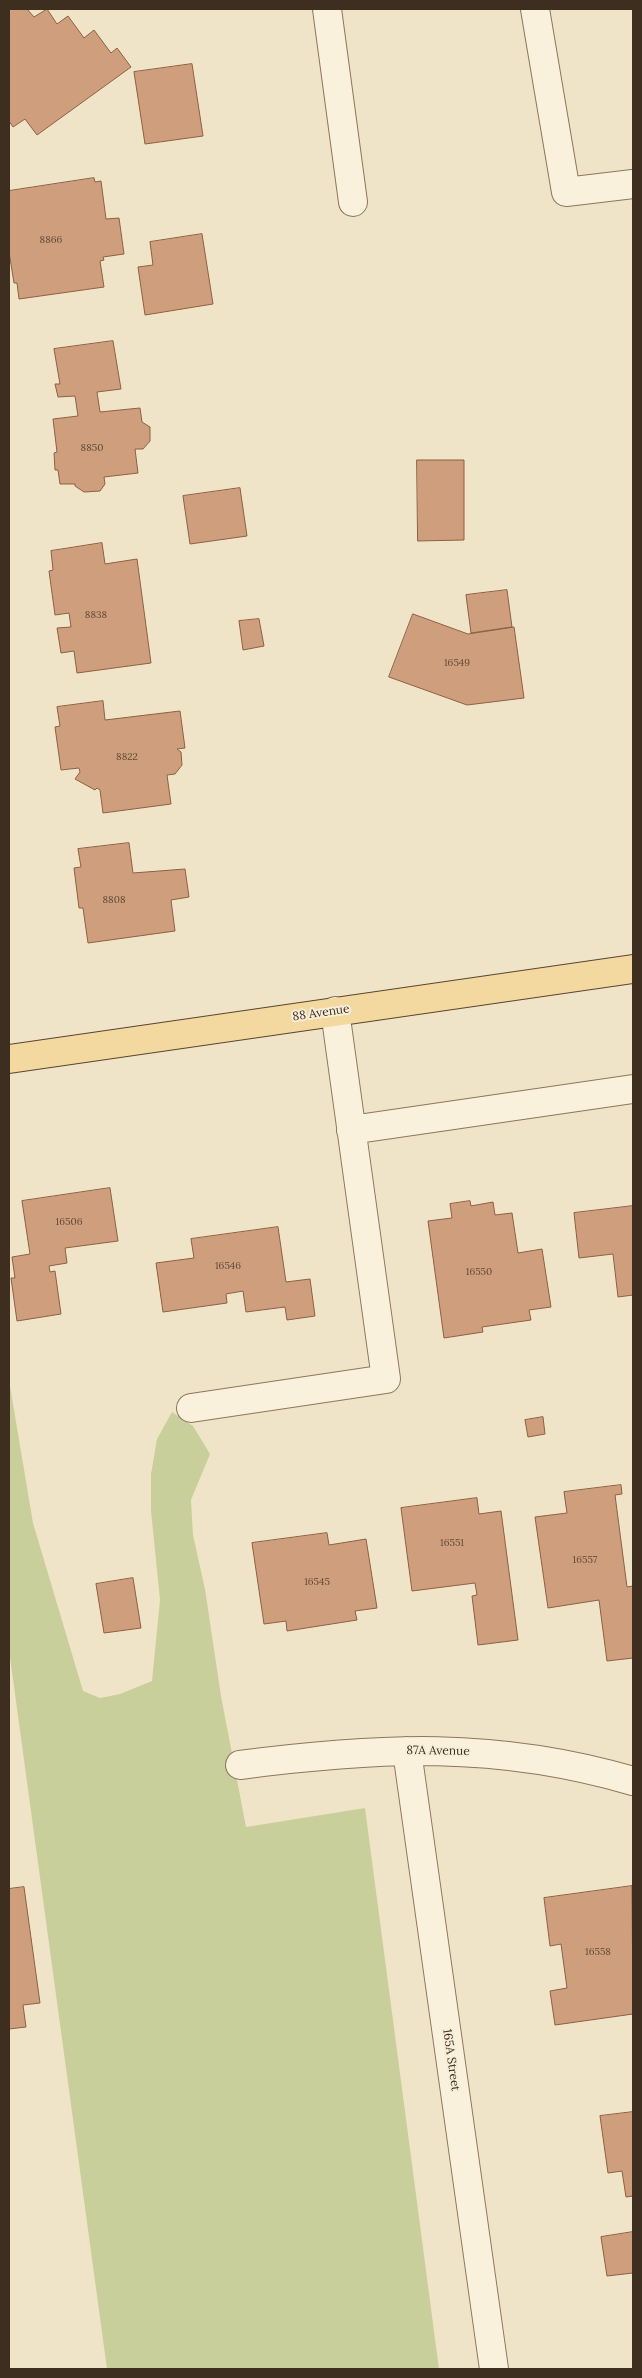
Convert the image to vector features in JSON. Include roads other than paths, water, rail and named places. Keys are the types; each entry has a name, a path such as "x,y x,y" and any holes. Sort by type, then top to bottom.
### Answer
{"main road":[{"name":"88 Avenue","path":"9,1058 633,969"}],"street":[{"path":"327,9 353,202"},
{"path":"535,9 566,192 633,184"},
{"path":"191,1408 386,1378 350,1130 335,1011"},
{"path":"350,1130 633,1090"},
{"name":"87A Avenue","path":"240,1765 302,1757 407,1750 476,1752 528,1757 585,1768 633,1781"},
{"name":"165A Street","path":"407,1750 494,2369"}]}
